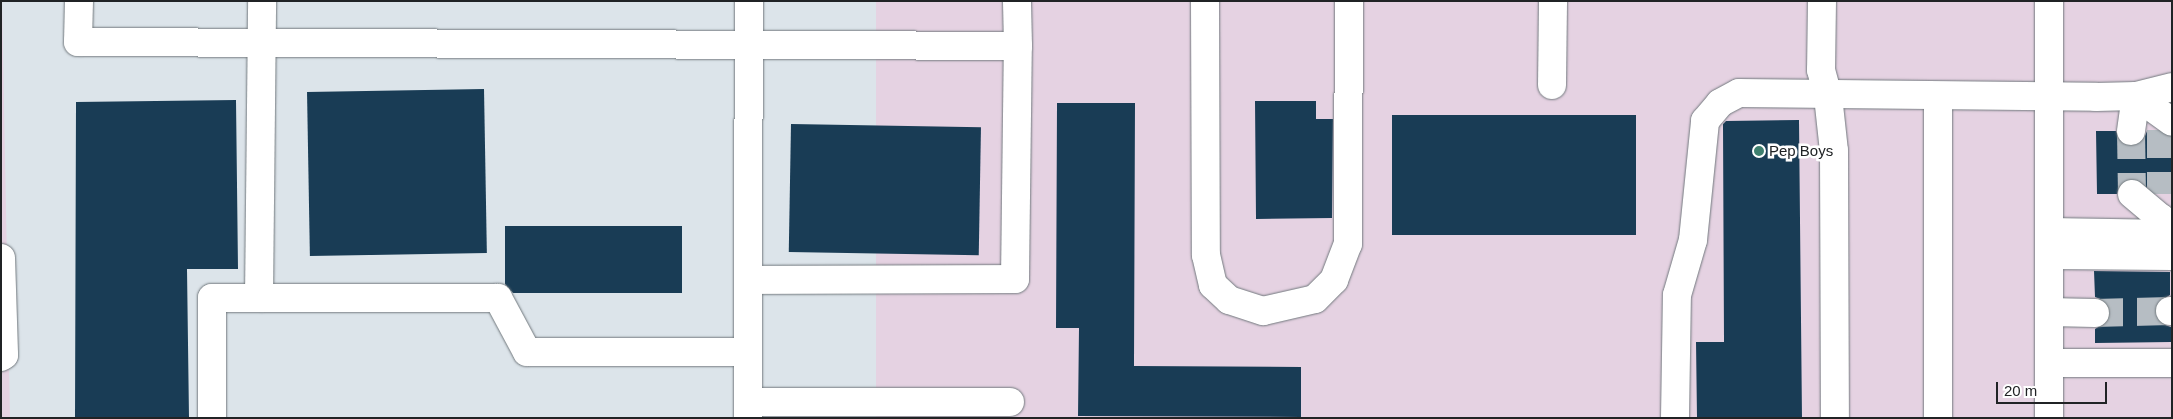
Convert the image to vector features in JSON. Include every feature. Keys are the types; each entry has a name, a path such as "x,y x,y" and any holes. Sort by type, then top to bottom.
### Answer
{"lane":[{"path":"79,1 78,42 1018,46"},
{"path":"259,298 262,1"},
{"path":"749,1 748,410 1010,402"},
{"path":"748,280 1015,279 1017,1"},
{"path":"1205,1 1206,255 1213,285 1229,300 1263,311 1315,299 1334,280 1348,244 1349,1"},
{"path":"1552,86 1553,1"},
{"path":"1822,1 1820,70 1828,96 1834,151 1835,418"},
{"path":"2049,1 2051,97 2049,418"},
{"path":"1675,418 1677,295 1694,240 1705,121 1720,103 1739,94 1828,96 2136,96 2172,87"},
{"path":"1938,96 1938,418"},
{"path":"2136,96 2166,126"},
{"path":"2130,131 2136,96"},
{"path":"2132,194 2166,224"},
{"path":"2050,244 2166,224"},
{"path":"1,258 1,357"},
{"path":"212,418 212,298 498,298 527,352 748,352"},
{"path":"2049,312 2095,313"},
{"path":"2049,363 2172,363"}],"shaded area":[{"path":"2,1 10,418 1,418"},
{"path":"876,1 2172,1 2172,418 876,418"}],"building":[{"path":"484,89 487,253 310,256 307,92"},
{"path":"236,100 238,269 187,269 189,418 75,418 76,102"},
{"path":"1255,101 1316,101 1316,119 1333,119 1332,218 1256,219"},
{"path":"1057,103 1135,103 1134,366 1301,367 1301,417 1078,416 1079,328 1056,328"},
{"path":"1392,115 1636,115 1636,235 1392,235"},
{"path":"1799,120 1802,418 1697,418 1696,342 1724,342 1723,124 1726,121"},
{"path":"791,124 981,127 979,255 789,252"},
{"path":"2157,130 2172,137 2172,194 2156,194 2134,179 2120,184 2117,194 2097,194 2096,131 2116,131 2121,143 2129,146 2143,141 2147,131"},
{"path":"505,226 682,226 682,293 513,293 505,284"},
{"path":"2094,271 2170,272 2170,295 2157,303 2154,311 2162,324 2171,327 2171,342 2095,343 2095,329 2108,321 2111,313 2103,300 2095,297"}],"tunnel":[{"path":"2161,130 2161,194"},
{"path":"2131,131 2132,194"},
{"path":"2095,313 2170,311"}],"place":[{"name":"Pep Boys","path":"1759,151"}]}
